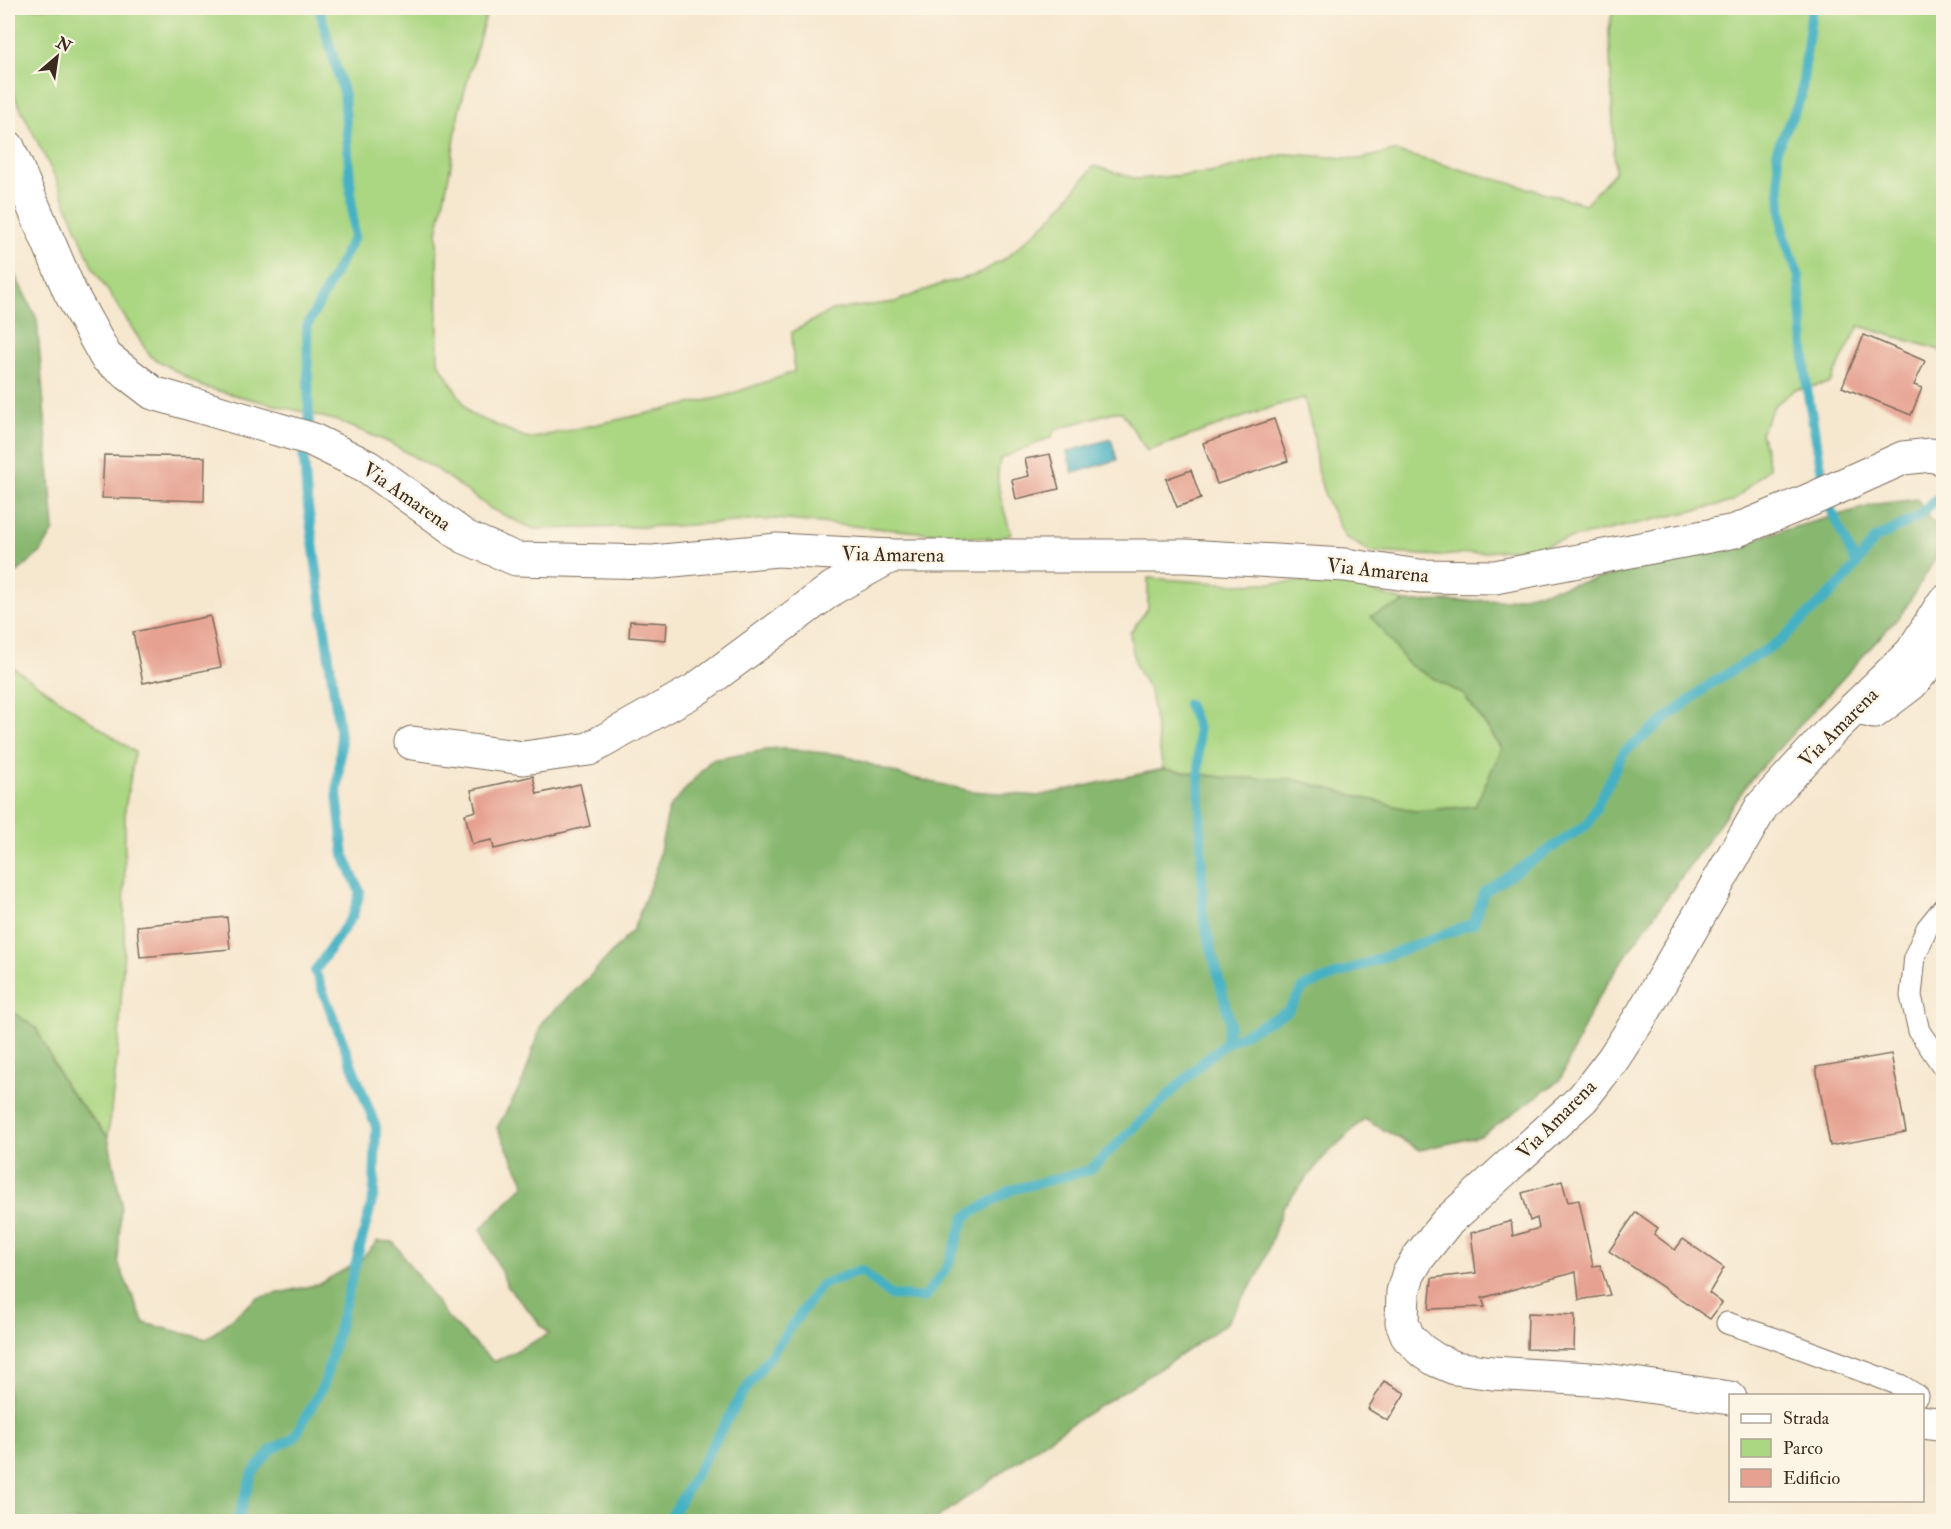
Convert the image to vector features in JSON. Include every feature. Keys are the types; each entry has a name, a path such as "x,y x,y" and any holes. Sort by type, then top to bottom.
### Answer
{"street":[{"name":"Via Amarena","path":"8,147 70,292 105,357 153,393 311,438 368,467 465,537 516,559 653,562 777,550 891,556 1186,556 1345,565 1419,576 1495,577 1735,531 1903,458 1931,455 1944,459"},
{"path":"412,743 523,758 589,749 695,690 833,588 891,556"},
{"name":"Via Amarena","path":"1729,1398 1606,1380 1493,1373 1455,1368 1436,1360 1421,1350 1408,1336 1402,1322 1403,1292 1408,1275 1418,1258 1446,1223 1583,1098 1643,1013 1762,806 1830,732 1912,652 1944,602"},
{"path":"1857,708 1874,712 1911,684 1944,646"},
{"path":"1924,1422 1944,1425"}],"lane":[{"path":"1944,907 1927,928 1915,956 1911,996 1919,1031 1944,1068"},
{"path":"1727,1323 1900,1385 1916,1394"},
{"path":"1924,1399 1944,1412"}],"green space":[{"path":"8,8 488,8 459,111 437,233 438,362 470,414 529,439 722,397 794,372 792,332 832,310 895,302 941,284 976,275 1006,258 1054,215 1094,166 1137,179 1210,173 1287,154 1360,159 1394,151 1585,204 1615,172 1609,30 1613,8 1910,8 1931,17 1943,17 1943,356 1940,350 1859,326 1830,383 1794,390 1774,406 1761,432 1769,468 1732,502 1529,548 1441,556 1370,552 1345,537 1326,499 1317,470 1314,436 1304,398 1147,451 1122,412 1113,412 1054,430 1052,437 1001,458 999,486 1011,534 995,539 776,519 674,526 534,529 493,510 436,469 388,442 338,421 203,387 150,356 93,268 56,179 8,83"},
{"path":"8,261 37,319 54,530 41,552 8,580"},
{"path":"1917,499 1941,534 1937,556 1903,612 1751,779 1596,1001 1560,1080 1481,1136 1420,1150 1364,1119 1323,1158 1283,1207 1261,1270 1226,1324 1063,1429 933,1521 8,1521 8,1009 36,1028 66,1087 108,1137 121,1201 118,1263 144,1323 207,1339 257,1298 319,1284 360,1261 378,1241 393,1242 448,1318 494,1362 549,1334 508,1287 481,1229 525,1184 497,1128 523,1081 542,1022 633,930 656,870 669,808 711,760 777,748 843,755 904,776 971,791 1038,796 1163,769 1228,778 1292,779 1414,811 1475,806 1502,748 1464,695 1409,665 1371,616 1406,602 1506,600 1685,558 1877,504"},
{"path":"1148,578 1232,584 1342,581 1406,602 1372,617 1409,665 1464,695 1502,749 1476,806 1414,811 1292,779 1228,778 1163,769 1150,692 1135,664 1130,633 1148,608"},
{"path":"8,664 135,752 125,809 124,948 119,1039 108,1137 66,1087 36,1028 8,1009"}],"water":[{"path":"1111,439 1117,460 1073,473 1067,452"}],"building":[{"path":"1864,335 1925,361 1914,385 1922,388 1911,415 1842,387"},
{"path":"1274,419 1288,461 1217,484 1203,443"},
{"path":"1050,454 1059,489 1016,499 1012,480 1029,476 1025,459"},
{"path":"104,455 205,457 204,501 102,498"},
{"path":"1191,470 1201,499 1177,507 1166,479"},
{"path":"210,616 221,667 143,683 133,632"},
{"path":"630,621 667,623 666,640 629,637"},
{"path":"533,776 537,794 580,784 590,826 494,849 492,840 472,844 465,814 476,811 471,790"},
{"path":"227,917 230,949 140,957 137,926"},
{"path":"1891,1054 1906,1132 1830,1146 1816,1067"},
{"path":"1562,1181 1568,1202 1579,1200 1593,1266 1600,1265 1610,1295 1579,1300 1576,1272 1482,1298 1485,1307 1429,1309 1432,1278 1476,1273 1471,1233 1511,1221 1513,1236 1539,1228 1537,1218 1530,1221 1522,1193"},
{"path":"1636,1212 1658,1228 1654,1234 1675,1250 1683,1239 1724,1268 1709,1293 1722,1303 1710,1319 1609,1251"},
{"path":"1528,1313 1575,1315 1574,1350 1527,1349"},
{"path":"1384,1381 1405,1393 1388,1421 1368,1409"}],"waterway":[{"path":"237,1522 252,1474 271,1450 294,1438 324,1384 374,1194 376,1127 315,971 353,915 360,892 344,856 337,794 341,744 307,499 303,450 309,422 307,326 354,237 344,95 319,8"},
{"path":"1812,8 1801,97 1777,149 1783,234 1799,277 1807,389 1827,501 1856,564"},
{"path":"668,1522 741,1396 821,1285 861,1270 890,1295 924,1298 948,1266 965,1217 1011,1190 1090,1170 1203,1062 1225,1044 1288,1011 1304,987 1474,923 1484,892 1588,824 1624,752 1709,685 1780,641 1845,580 1875,539 1916,518 1941,495"},
{"path":"1188,704 1198,729 1203,917 1230,1022 1225,1044"}]}
